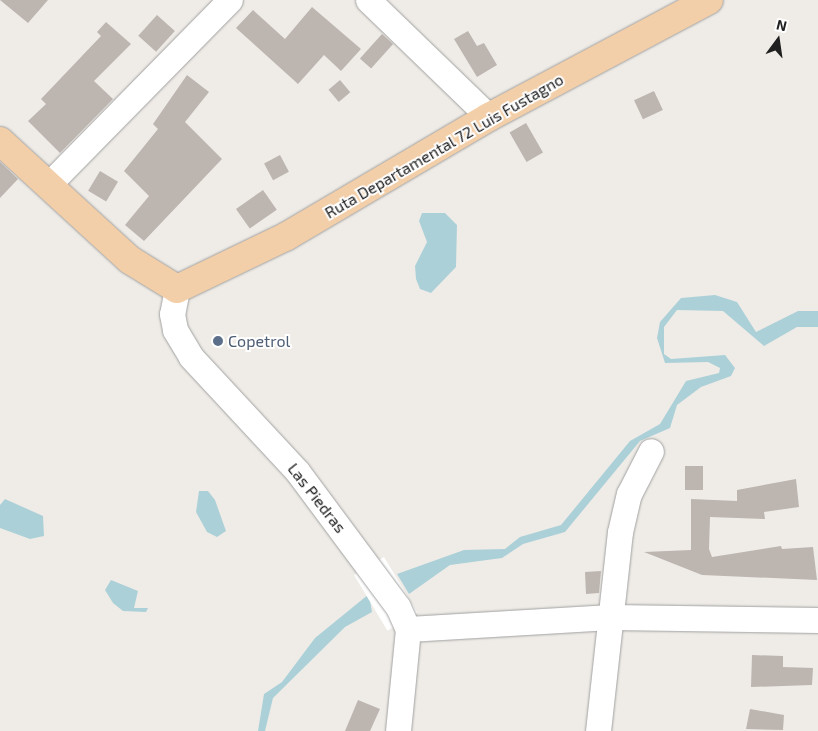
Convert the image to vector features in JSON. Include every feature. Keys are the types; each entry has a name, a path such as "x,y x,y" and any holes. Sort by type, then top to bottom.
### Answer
{"main road":[{"name":"Ruta Departamental 72 Luis Fustagno","path":"178,289 287,236 489,117 709,0"},
{"path":"0,141 130,260 178,289"}],"street":[{"path":"49,184 230,0"},
{"path":"368,0 489,117"},
{"name":"Las Piedras","path":"178,289 172,314 175,330 191,356 297,471 380,581 403,618"},
{"path":"598,731 620,532 630,494 651,451"},
{"path":"398,731 403,618 611,617 818,620"}],"water":[{"path":"422,213 445,213 457,225 456,267 431,293 420,289 416,279 415,266 427,242 419,221"},
{"path":"715,295 737,302 756,332 798,311 818,311 818,327 797,327 764,346 723,311 677,310 664,327 664,354 671,359 725,355 735,368 731,376 701,387 677,405 670,428 640,441 565,532 523,544 502,558 450,565 409,594 397,574 464,550 505,549 520,537 561,525 630,441 660,424 686,381 719,373 720,368 708,362 665,363 657,338 660,322 681,298"},
{"path":"199,491 208,491 215,500 226,531 217,537 207,532 196,512"},
{"path":"5,499 43,516 44,536 30,539 0,528 0,505"},
{"path":"111,580 138,591 134,608 148,608 146,612 123,611 113,603 105,590"},
{"path":"369,594 372,612 345,627 273,698 265,731 258,731 264,694 282,682 315,638"}],"pier":[{"path":"384,557 417,613 387,631 354,575"}],"building":[{"path":"0,0 48,0 28,23"},
{"path":"312,7 361,49 341,71 324,55 298,84 236,28 253,10 285,39"},
{"path":"157,15 175,31 156,52 138,36"},
{"path":"106,22 131,44 94,81 113,99 60,153 28,121 46,104 41,99 101,36 97,32"},
{"path":"468,31 477,46 484,43 497,65 477,77 454,39"},
{"path":"382,34 393,44 371,69 360,59"},
{"path":"187,75 209,92 185,122 222,159 144,241 125,225 149,196 124,171 158,129 153,124"},
{"path":"340,80 350,92 339,102 329,90"},
{"path":"654,91 663,110 643,119 634,100"},
{"path":"526,123 543,152 527,162 510,133"},
{"path":"280,155 289,172 273,180 264,163"},
{"path":"0,162 18,179 0,198"},
{"path":"100,171 118,182 106,202 88,191"},
{"path":"263,190 277,210 250,229 236,209"},
{"path":"685,466 703,466 703,490 685,490"},
{"path":"796,479 799,507 764,512 765,519 710,517 709,549 712,557 781,546 782,549 813,547 817,580 702,575 644,552 691,550 691,499 737,501 737,490"},
{"path":"601,571 599,593 586,594 585,572"},
{"path":"752,655 783,656 783,667 813,668 812,685 751,687"},
{"path":"358,700 380,709 370,731 345,731"},
{"path":"750,709 784,715 783,730 746,729"}],"place":[{"name":"Copetrol","path":"218,341"}]}
